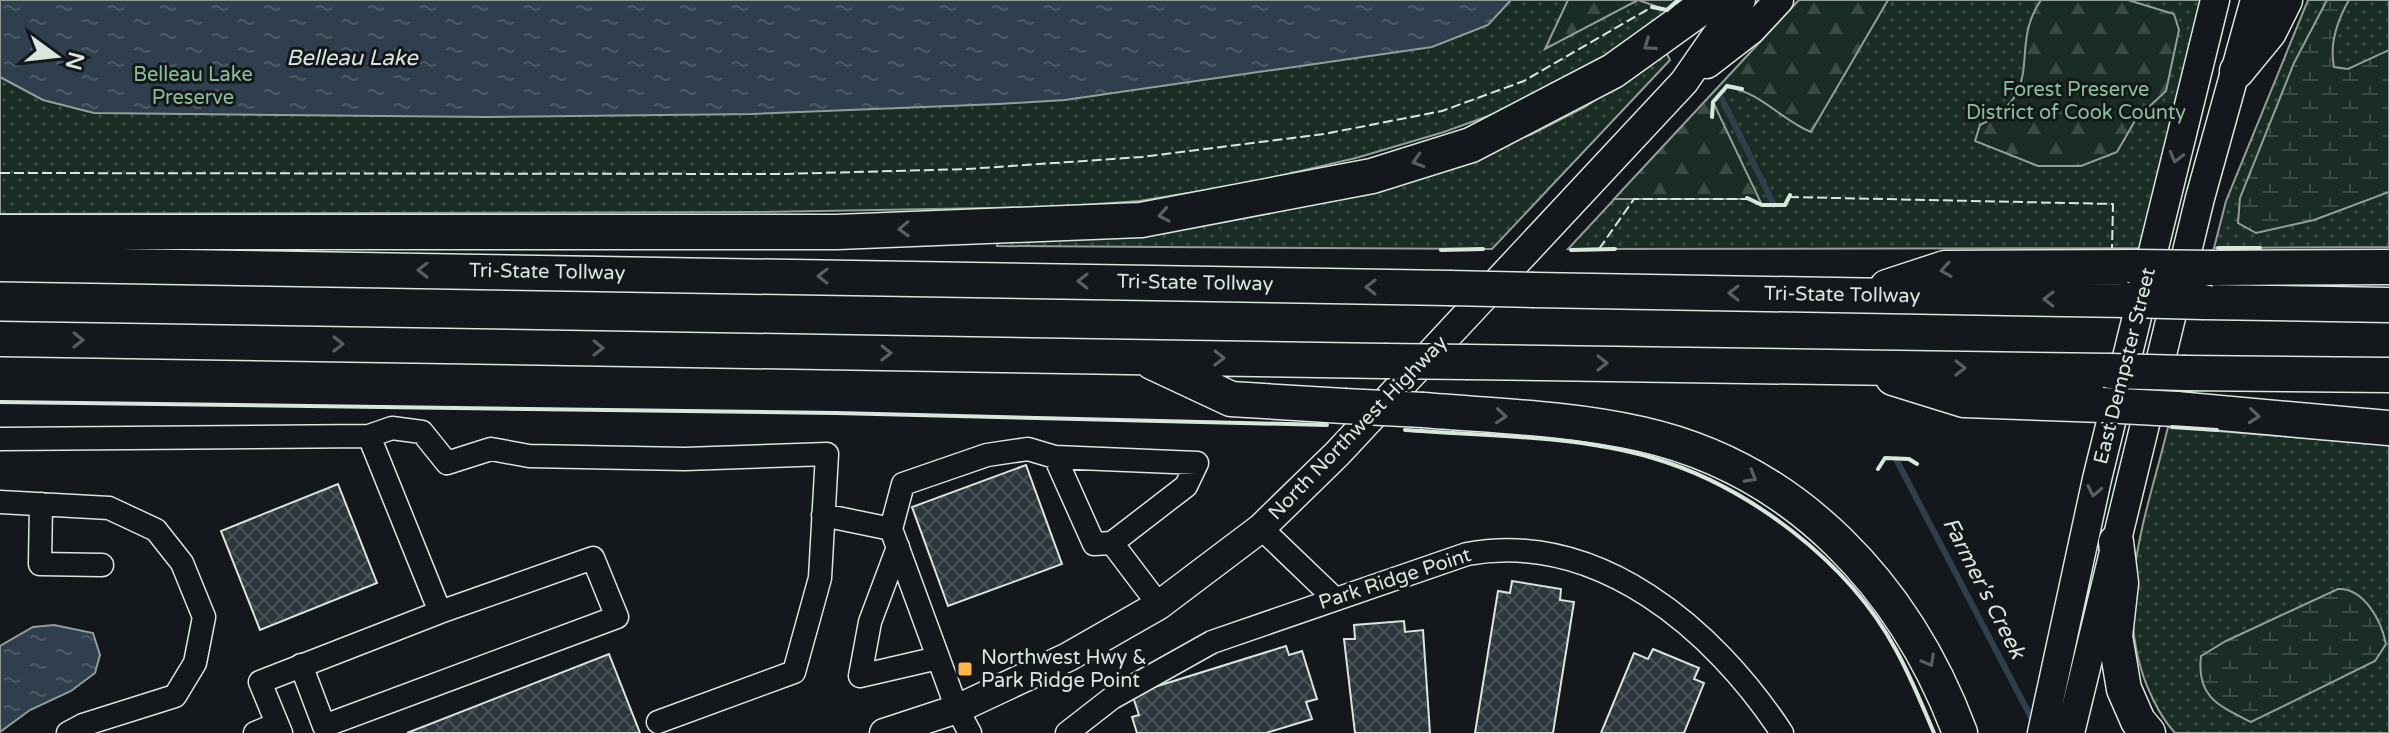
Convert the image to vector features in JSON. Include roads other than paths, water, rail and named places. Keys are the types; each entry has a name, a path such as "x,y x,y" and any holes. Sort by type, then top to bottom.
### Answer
{"highway":[{"path":"0,232 837,232 1141,220 1372,176 1471,145 1613,71 1712,0"},
{"path":"2237,71 2269,32 2285,0"},
{"name":"Tri-State Tollway","path":"0,264 2389,305"},
{"path":"1863,295 1945,268 2389,267"},
{"path":"0,339 2389,375"},
{"path":"1141,357 1231,399 1586,423 1644,434 1699,452 1750,476 1823,527 1866,567 1909,626 1942,686 1960,733"},
{"path":"1854,366 1964,400 2176,409 2389,428"},
{"path":"2116,542 2121,583 2115,636 2121,676 2138,721 2148,733"}],"main road":[{"name":"North Northwest Highway","path":"884,733 963,725 1068,657 1159,605 1261,528 1337,454 1684,82 1741,0"},
{"name":"North Northwest Highway","path":"1684,82 1751,30 1779,0"},
{"name":"East Dempster Street","path":"2052,731 2097,479 2215,0"},
{"name":"East Dempster Street","path":"2052,731 2116,542 2200,198 2255,0"}],"street":[{"path":"0,439 369,436 392,428 422,432 447,463 491,449 529,456 685,459 827,454 820,578 794,672 658,722"},
{"path":"369,436 440,612"},
{"path":"938,658 860,676 870,622 894,538 903,484 987,455 1028,449 1055,457 1197,463 1186,486 1112,543 1094,544 1055,457"},
{"path":"0,502 109,508 156,530 182,563 204,617 195,663 175,696 68,733"},
{"path":"41,504 40,564 102,565"},
{"path":"823,515 894,538"},
{"path":"1261,528 1334,598"},
{"path":"894,538 963,725"},
{"path":"1112,543 1159,605"},
{"name":"Park Ridge Point","path":"1067,733 1112,698 1212,642 1334,598 1467,554 1492,549 1533,549 1590,565 1629,583 1690,627 1765,707 1782,733"},
{"path":"255,733 279,728 260,682 301,665 440,612 593,558 617,617 325,729 301,665"}],"water":[{"name":"Belleau Lake","path":"0,0 1511,0 1488,25 1432,47 1065,100 751,114 486,117 94,113 43,100 0,77"},
{"path":"54,625 93,633 100,655 95,673 71,691 30,710 0,732 0,646 33,627"}],"waterway":[{"name":"Farmer's Creek","path":"1720,95 1774,205"},
{"name":"Farmer's Creek","path":"1896,459 2034,723"}],"place":[{"name":"Northwest Hwy & Park Ridge Point","path":"965,669"}],"park label":[{"name":"Belleau Lake Preserve","path":"193,86"},
{"name":"Forest Preserve District of Cook County","path":"2076,102"}]}
